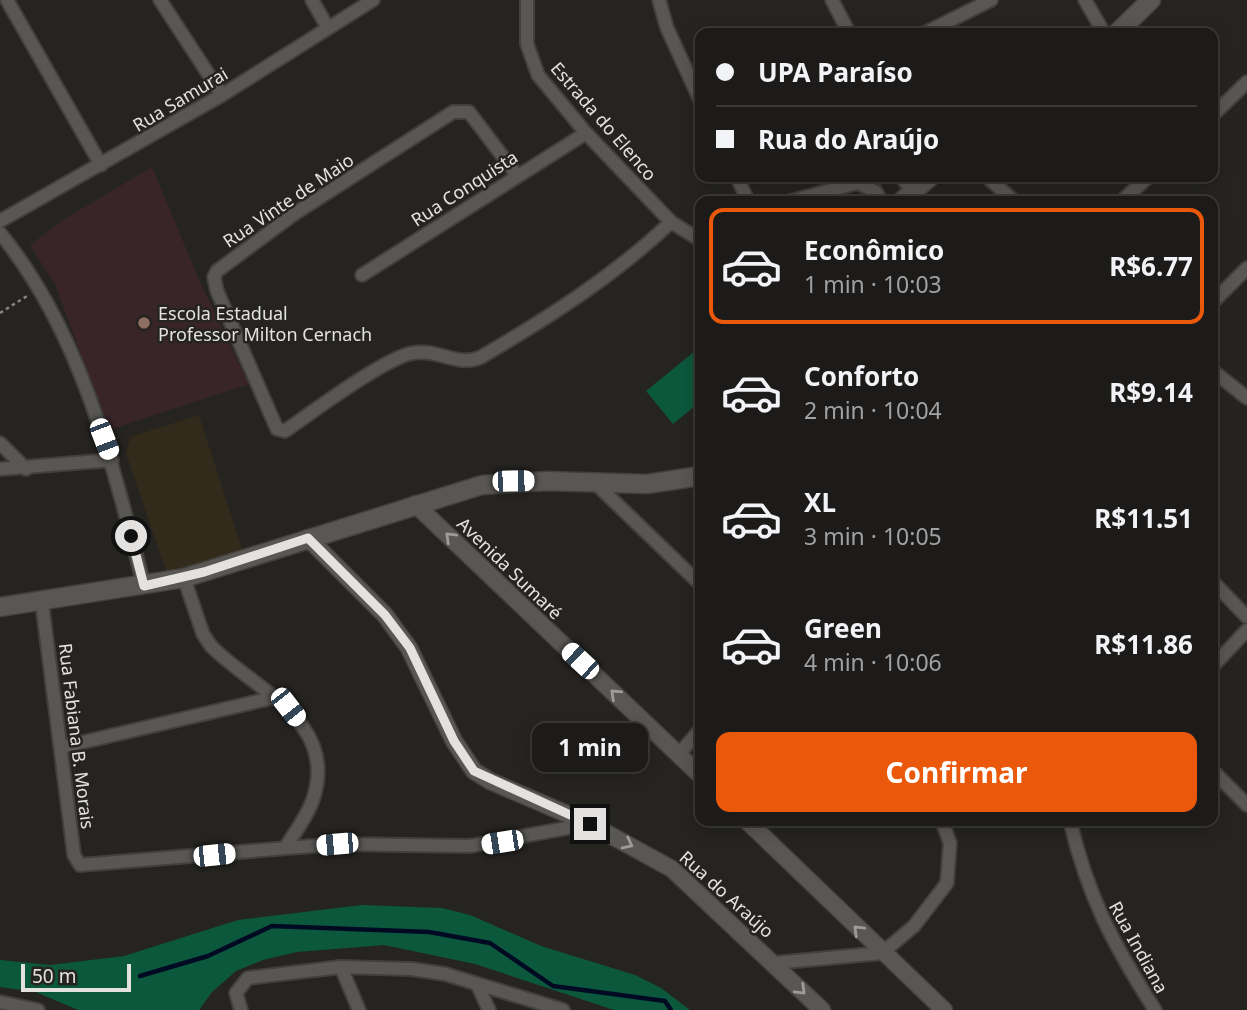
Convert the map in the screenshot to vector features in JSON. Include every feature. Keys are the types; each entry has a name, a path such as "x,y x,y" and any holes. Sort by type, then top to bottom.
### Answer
{"main road":[{"path":"1122,28 1152,0"},
{"path":"0,607 42,603 184,578 482,485 513,481 647,484 695,477"}],"street":[{"path":"7,0 101,165"},
{"path":"160,0 222,95"},
{"path":"312,0 328,28"},
{"name":"Rua Samurai","path":"0,221 222,95 373,0"},
{"name":"Estrada do Elenco","path":"527,0 527,44 532,63 586,133 671,222 695,237"},
{"path":"659,0 667,28 695,89"},
{"path":"832,0 846,28"},
{"path":"935,28 991,0"},
{"path":"1084,0 1101,28"},
{"path":"1218,110 1247,82"},
{"name":"Rua Vinte de Maio","path":"516,174 469,113 453,112 294,214 217,271 214,278 217,291 276,429 285,431 401,356 422,351 464,362 481,357 586,291 641,250 671,222"},
{"name":"Rua Conquista","path":"362,275 516,174 586,133"},
{"path":"811,196 865,182"},
{"path":"993,182 1008,196"},
{"path":"1127,196 1143,182"},
{"path":"860,184 876,192 878,196"},
{"path":"0,233 40,288 71,356 112,460 144,586"},
{"path":"1218,297 1247,268"},
{"path":"1218,375 1247,398"},
{"path":"0,443 26,469"},
{"path":"0,470 112,460"},
{"path":"594,482 695,579"},
{"name":"Avenida Sumaré","path":"415,504 695,770"},
{"name":"Rua do Araújo","path":"308,538 385,615 410,648 454,741 474,771 590,824 672,869 822,1010"},
{"path":"184,578 203,635 211,646 288,707 306,729 316,752 318,773 314,796 285,848"},
{"path":"1218,587 1247,617"},
{"name":"Rua Fabiana B. Morais","path":"42,603 77,863 86,867 285,848"},
{"path":"1218,661 1247,630"},
{"path":"62,747 276,697"},
{"path":"679,754 695,736"},
{"path":"1218,776 1247,804"},
{"path":"285,848 377,842 470,846 590,824"},
{"path":"752,826 944,1010"},
{"path":"774,963 882,953 914,926 947,883 950,843 944,826"},
{"name":"Rua Indiana","path":"1071,826 1090,895 1103,925 1154,1010"},
{"path":"341,967 359,1010"},
{"path":"241,1010 236,993 248,978 341,967 411,969 445,974 563,1010"},
{"path":"477,984 489,1010"},
{"path":"0,1002 38,1010"}],"path":[{"path":"0,313 40,288"}],"shaded area":[{"name":"Escola Estadual Professor Milton Cernach","path":"152,167 200,282 249,384 109,430 55,284 30,245 66,218"},
{"path":"199,415 242,549 169,579 126,454 130,437"}],"green space":[{"path":"695,351 695,406 673,424 646,391"},
{"path":"362,905 442,908 470,915 541,946 635,975 661,988 690,1010 614,1010 475,964 384,945 297,952 263,960 236,971 212,992 199,1010 78,1010 36,992 0,987 0,960 50,965 124,956 238,920"}],"waterway":[{"path":"140,976 208,956 272,926 429,932 490,943 553,986 665,1001 671,1010"}],"place":[{"name":"Escola Estadual Professor Milton Cernach","path":"144,323"}],"route":[{"path":"131,536 144,586 184,578 308,538 385,615 410,648 454,741 474,771 490,781 590,824"}]}
